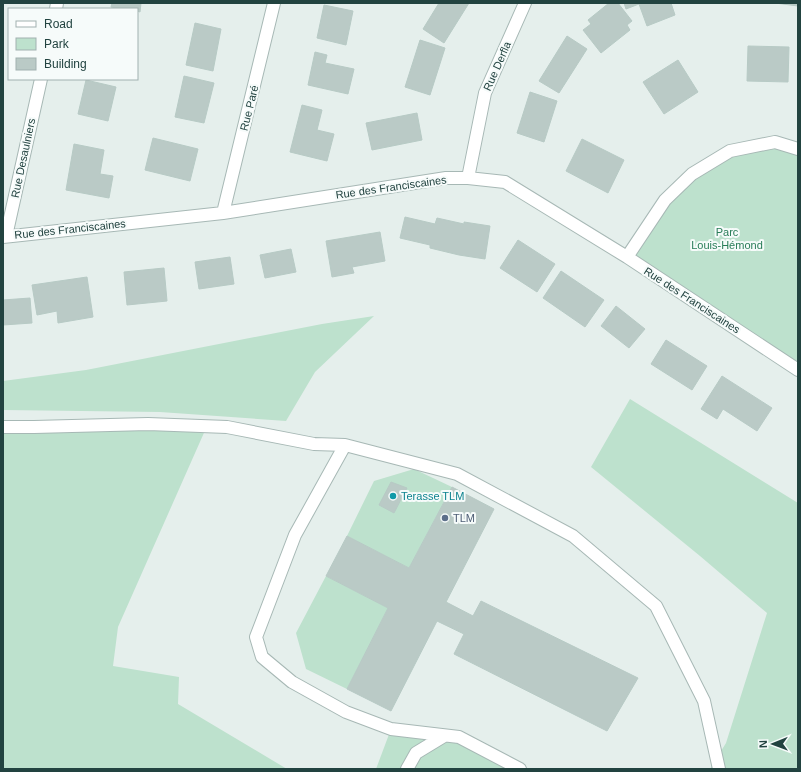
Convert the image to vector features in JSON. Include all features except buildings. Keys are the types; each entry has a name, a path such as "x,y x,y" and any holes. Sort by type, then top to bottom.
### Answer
{"street":[{"name":"Rue Paré","path":"223,213 274,3"},
{"name":"Rue Derfla","path":"468,178 485,93 525,3"},
{"name":"Rue Desaulniers","path":"4,236 40,80"},
{"path":"627,257 665,200 692,174 730,151 775,142 798,148"},
{"name":"Rue des Franciscaines","path":"4,236 223,213 446,178 468,178 505,182 627,257 798,370"},
{"path":"3,427 148,424 227,427 314,444 345,445 457,474 573,536 656,606 704,701 719,769"},
{"path":"345,445 292,542 256,637 262,657 292,682 346,712 391,729 459,737 520,769"},
{"path":"407,769 416,753 444,736"}],"green space":[{"name":"Parc Louis-Hémond","path":"775,142 798,149 798,370 627,257 665,200 730,151"},
{"path":"374,316 315,372 286,421 160,412 3,410 3,381 86,370 322,324"},
{"path":"630,399 798,503 798,769 710,769 726,743 767,613 591,467"},
{"path":"207,426 118,627 113,666 179,677 178,704 287,769 3,769 3,427"},
{"path":"414,469 452,487 409,568 347,536 374,481"},
{"path":"326,576 388,608 347,689 306,669 296,633"},
{"path":"391,729 459,737 520,769 376,769"}],"place":[{"name":"Terasse TLM","path":"393,496"},
{"name":"TLM","path":"445,518"}]}
